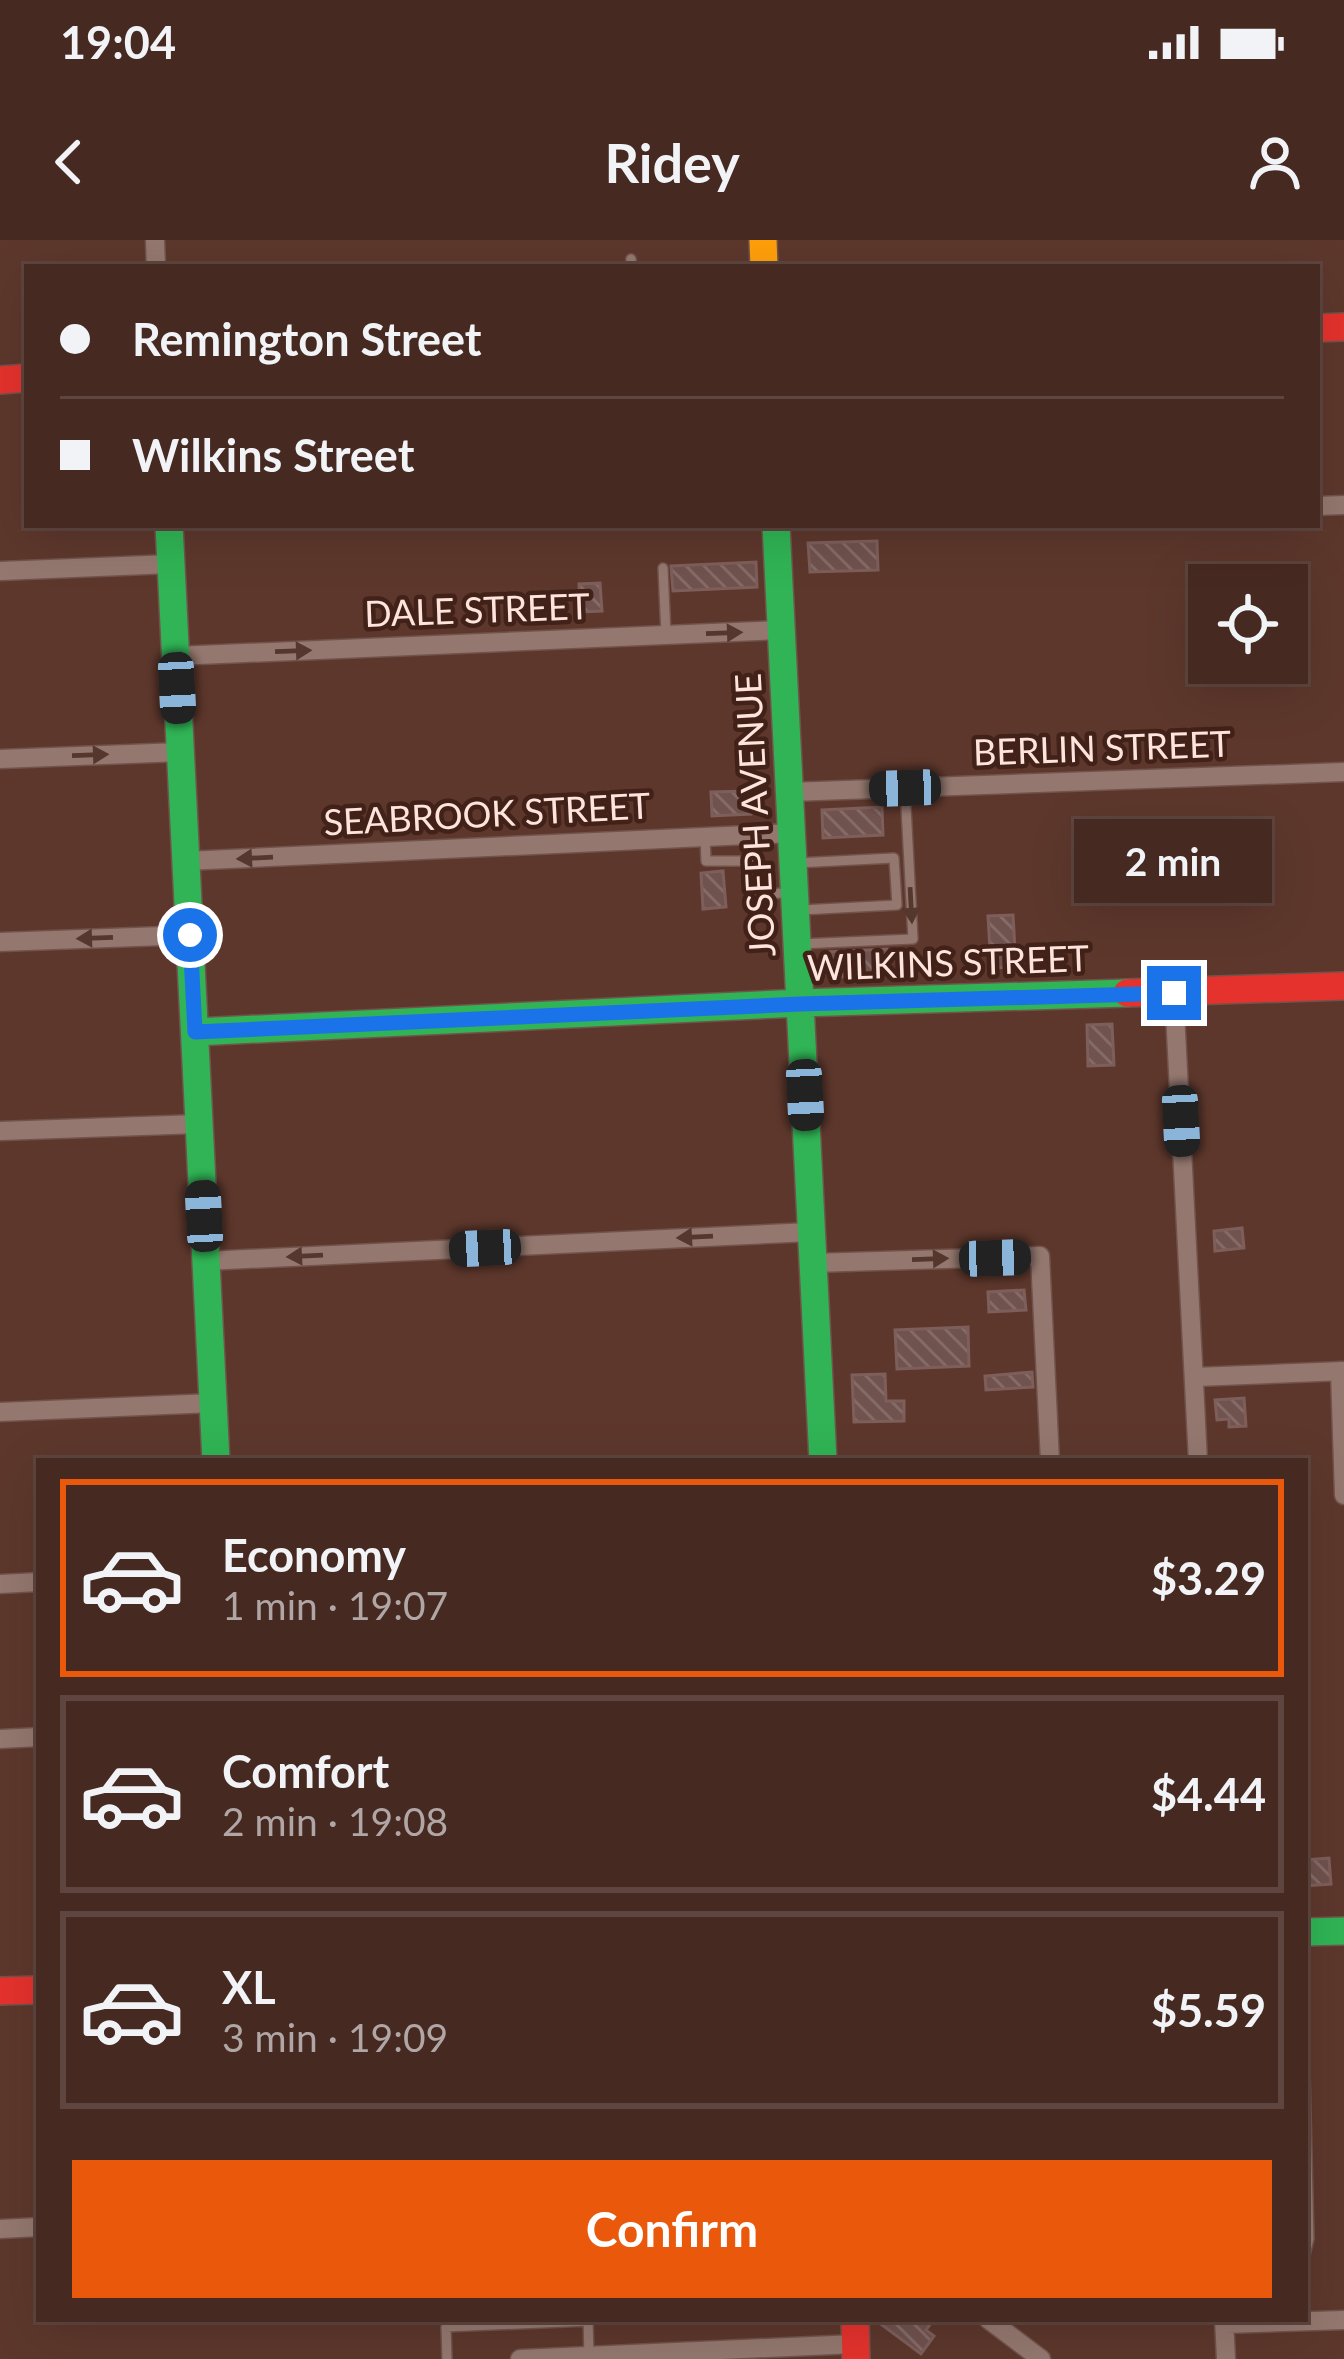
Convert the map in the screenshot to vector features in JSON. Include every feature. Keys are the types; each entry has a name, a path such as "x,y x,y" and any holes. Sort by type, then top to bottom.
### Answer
{"street":[{"path":"169,528 216,1458"},
{"name":"JOSEPH AVENUE","path":"776,528 823,1458"},
{"path":"0,571 171,564"},
{"name":"DALE STREET","path":"176,656 781,630"},
{"path":"0,759 181,752"},
{"name":"BERLIN STREET","path":"790,792 1344,772"},
{"name":"SEABROOK STREET","path":"186,861 791,833"},
{"path":"0,942 190,935"},
{"name":"WILKINS STREET","path":"195,1032 800,1004 1344,986"},
{"path":"1174,993 1198,1458"},
{"path":"0,1131 200,1124"},
{"path":"206,1261 812,1232"},
{"path":"813,1263 1040,1256 1050,1458"},
{"path":"1195,1377 1342,1371 1344,1495"},
{"path":"0,1412 213,1403"},
{"path":"0,1584 36,1582"},
{"path":"0,1739 36,1737"},
{"path":"1308,1932 1344,1930"},
{"path":"0,1991 36,1990"},
{"path":"0,2229 36,2227"},
{"path":"1308,2321 1344,2320"},
{"path":"992,2322 1041,2359"},
{"path":"1225,2322 1226,2359"},
{"path":"520,2359 855,2341"}],"lane":[{"path":"663,568 666,635"},
{"path":"797,944 913,939 905,788"},
{"path":"705,837 706,861 749,861 750,894 795,902 896,905 894,858 793,863"},
{"path":"1308,2198 1308,2243"},
{"path":"447,2359 446,2327 547,2322"},
{"path":"588,2322 589,2356"}],"building":[{"path":"877,541 878,570 810,572 808,543"},
{"path":"756,562 757,587 673,591 671,566"},
{"path":"600,583 602,611 580,612 579,584"},
{"path":"749,791 751,814 712,816 711,792"},
{"path":"882,807 883,835 823,838 822,810"},
{"path":"723,871 726,907 703,909 701,873"},
{"path":"1013,915 1016,967 991,968 988,916"},
{"path":"887,949 888,972 882,976 827,974 827,952"},
{"path":"1112,1024 1114,1065 1088,1066 1087,1025"},
{"path":"1242,1228 1244,1248 1215,1251 1214,1231"},
{"path":"1024,1290 1026,1310 989,1312 988,1292"},
{"path":"968,1327 969,1366 897,1369 895,1330"},
{"path":"1032,1372 1033,1387 986,1390 985,1376"},
{"path":"885,1374 886,1401 904,1401 904,1421 854,1422 852,1375"},
{"path":"1244,1398 1246,1426 1229,1427 1229,1419 1217,1420 1215,1400"},
{"path":"1329,1858 1331,1884 1308,1886 1308,1860"},
{"path":"878,2322 932,2322 926,2330 934,2336 921,2354"}],"traffic: fast":[{"path":"169,528 216,1458"},
{"path":"776,528 823,1458"},
{"path":"195,1032 800,1003 1127,993"},
{"path":"1308,1932 1344,1931"}],"traffic: slow":[{"path":"763,240 764,264"}],"traffic: jam":[{"path":"1320,328 1344,327"},
{"path":"0,380 24,378"},
{"path":"1127,993 1344,986"},
{"path":"0,1991 36,1990"},
{"path":"855,2322 856,2359"}],"route":[{"path":"190,935 195,1032 800,1004 1174,993"}]}
